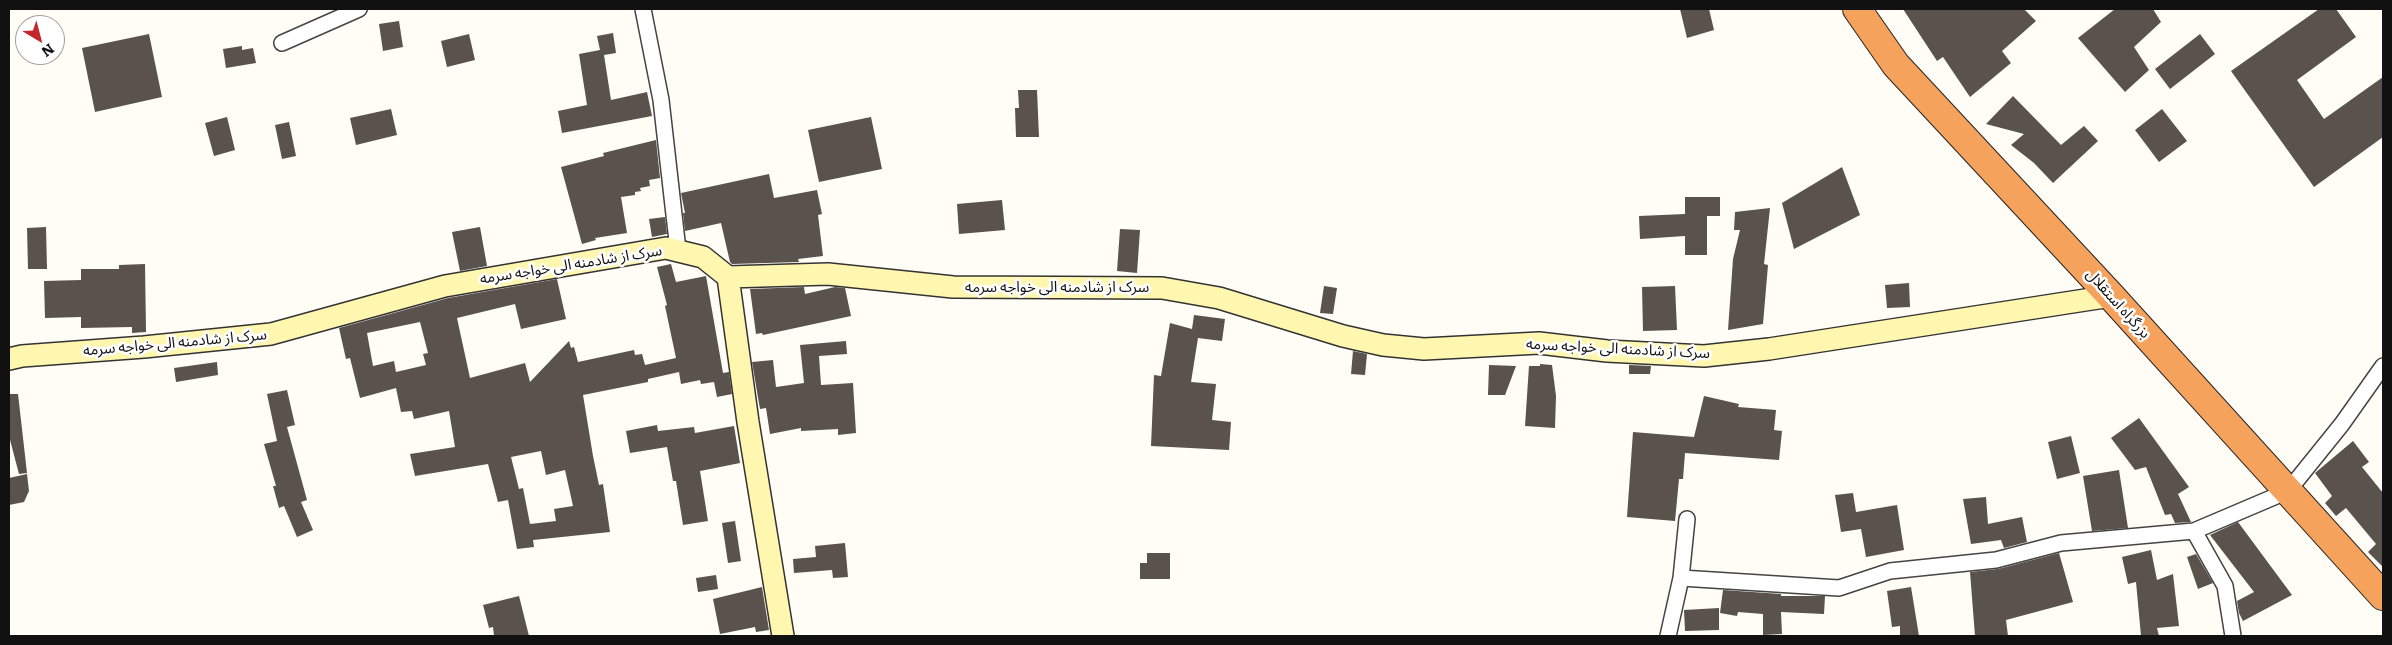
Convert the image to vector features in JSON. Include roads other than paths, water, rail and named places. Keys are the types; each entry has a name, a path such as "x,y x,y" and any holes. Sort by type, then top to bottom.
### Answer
{"highway":[{"name":"بزرگراه استقلال","path":"1857,9 1896,65 2111,296 2383,596"}],"street":[{"path":"282,43 359,9"},
{"path":"643,9 662,100 678,250"},
{"name":"سرک از شادمنه الی خواجه سرمه","path":"9,359 22,356 144,347 271,334 444,286 666,248 703,258 728,277 828,274 953,287 1162,288 1219,298 1343,336 1383,344 1424,349 1539,343 1607,351 1704,356 1769,349 2111,296"},
{"path":"728,277 748,422 783,636"},
{"path":"1681,578 1839,588 1890,571 1996,560 2061,542 2194,531 2288,491 2342,424 2383,366"},
{"path":"1668,636 1681,578 1687,519"},
{"path":"2194,531 2225,586 2234,636"}]}
